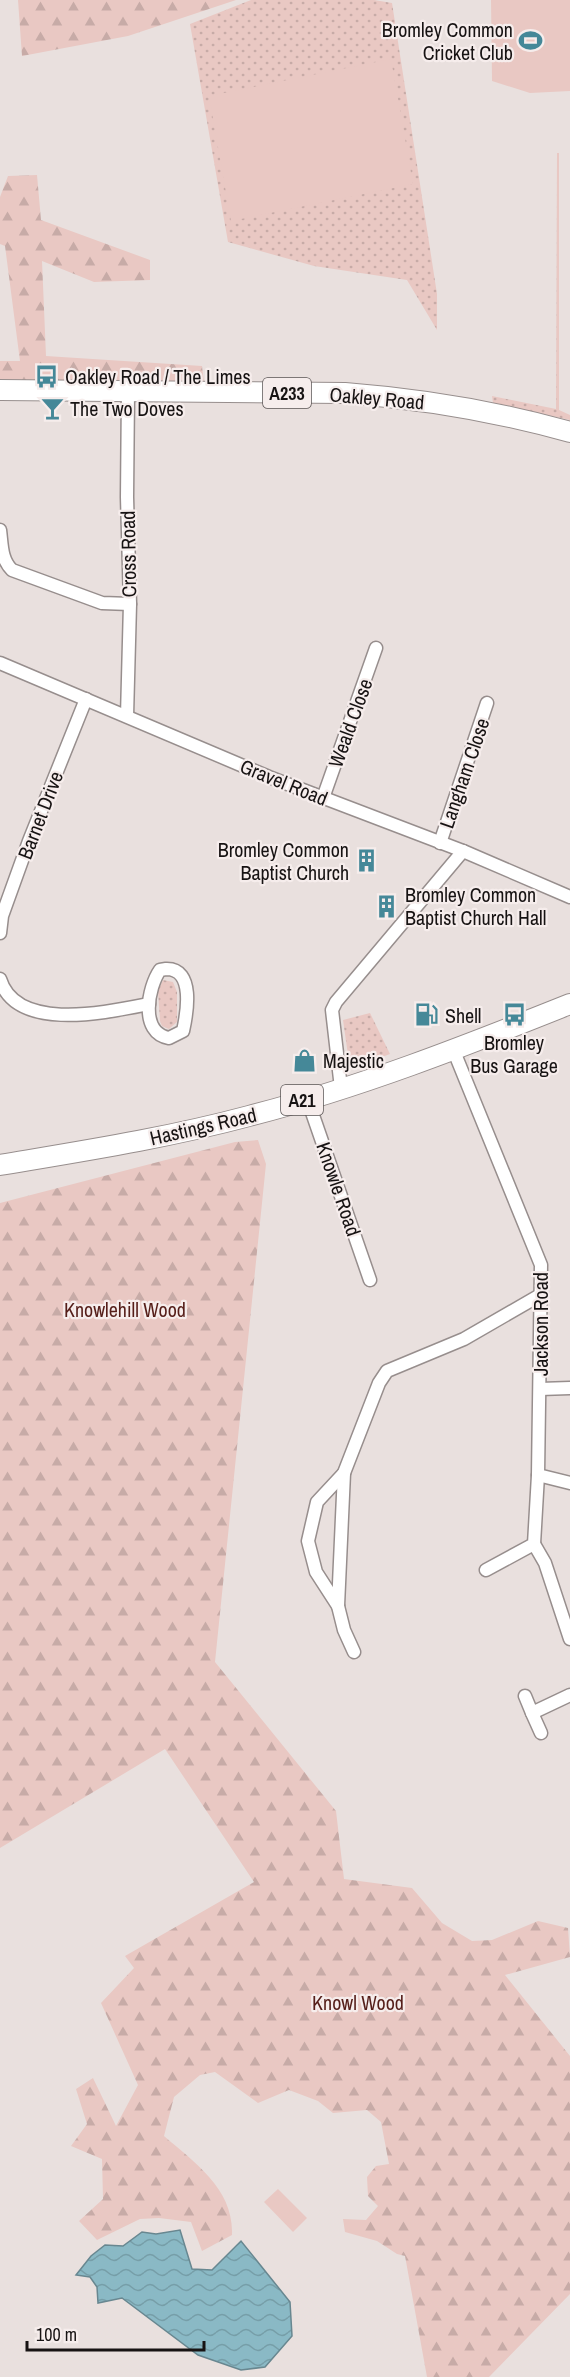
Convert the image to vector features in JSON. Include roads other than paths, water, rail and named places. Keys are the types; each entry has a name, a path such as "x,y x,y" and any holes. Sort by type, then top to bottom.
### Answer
{"main road":[{"name":"Oakley Road","path":"0,390 345,393 386,396 487,412 570,432"},
{"name":"Hastings Road","path":"0,1165 219,1124 342,1088 570,1004"}],"street":[{"name":"Cross Road","path":"127,716 130,604 127,497 128,391"},
{"path":"0,530 3,554 6,564 12,570 102,603 130,604"},
{"name":"Weald Close","path":"323,798 376,648"},
{"name":"Gravel Road","path":"0,663 323,798 441,843 570,897"},
{"name":"Barnet Drive","path":"0,933 2,916 29,841 86,699"},
{"name":"Langham Close","path":"441,843 487,703"},
{"path":"342,1088 332,1010 463,852"},
{"path":"160,970 177,971 183,977 185,985 186,1017 183,1031 169,1038 156,1032 152,1024 149,1004 152,984 160,970"},
{"path":"0,979 12,1001 33,1011 102,1014 149,1004"},
{"name":"Jackson Road","path":"453,1049 541,1265 538,1475 534,1544"},
{"name":"Knowle Road","path":"307,1098 370,1280"},
{"path":"354,1652 344,1630 338,1606 344,1473 379,1383 387,1371 464,1339 542,1294"},
{"path":"540,1389 570,1388"},
{"path":"338,1606 316,1572 308,1540 317,1502 344,1473"},
{"path":"538,1475 570,1483"},
{"path":"486,1570 534,1544 545,1563 570,1639"},
{"path":"532,1713 570,1695"},
{"path":"525,1696 541,1733"}],"water":[{"path":"180,2230 192,2269 212,2270 241,2241 290,2302 292,2336 265,2367 241,2370 198,2355 122,2298 98,2303 97,2287 90,2277 76,2275 91,2256 105,2245 123,2246 142,2232 156,2234"}],"place":[{"name":"Bromley Common Cricket Club","path":"531,41"},
{"name":"Oakley Road / The Limes","path":"47,376"},
{"name":"The Two Doves","path":"52,408"},
{"name":"Bromley Common Baptist Church","path":"367,860"},
{"name":"Bromley Common Baptist Church Hall","path":"387,906"},
{"name":"Shell","path":"427,1015"},
{"name":"Bromley Bus Garage","path":"514,1015"},
{"name":"Majestic","path":"305,1060"}],"park label":[{"name":"Knowlehill Wood","path":"125,1309"},
{"name":"Knowl Wood","path":"358,2002"}]}
